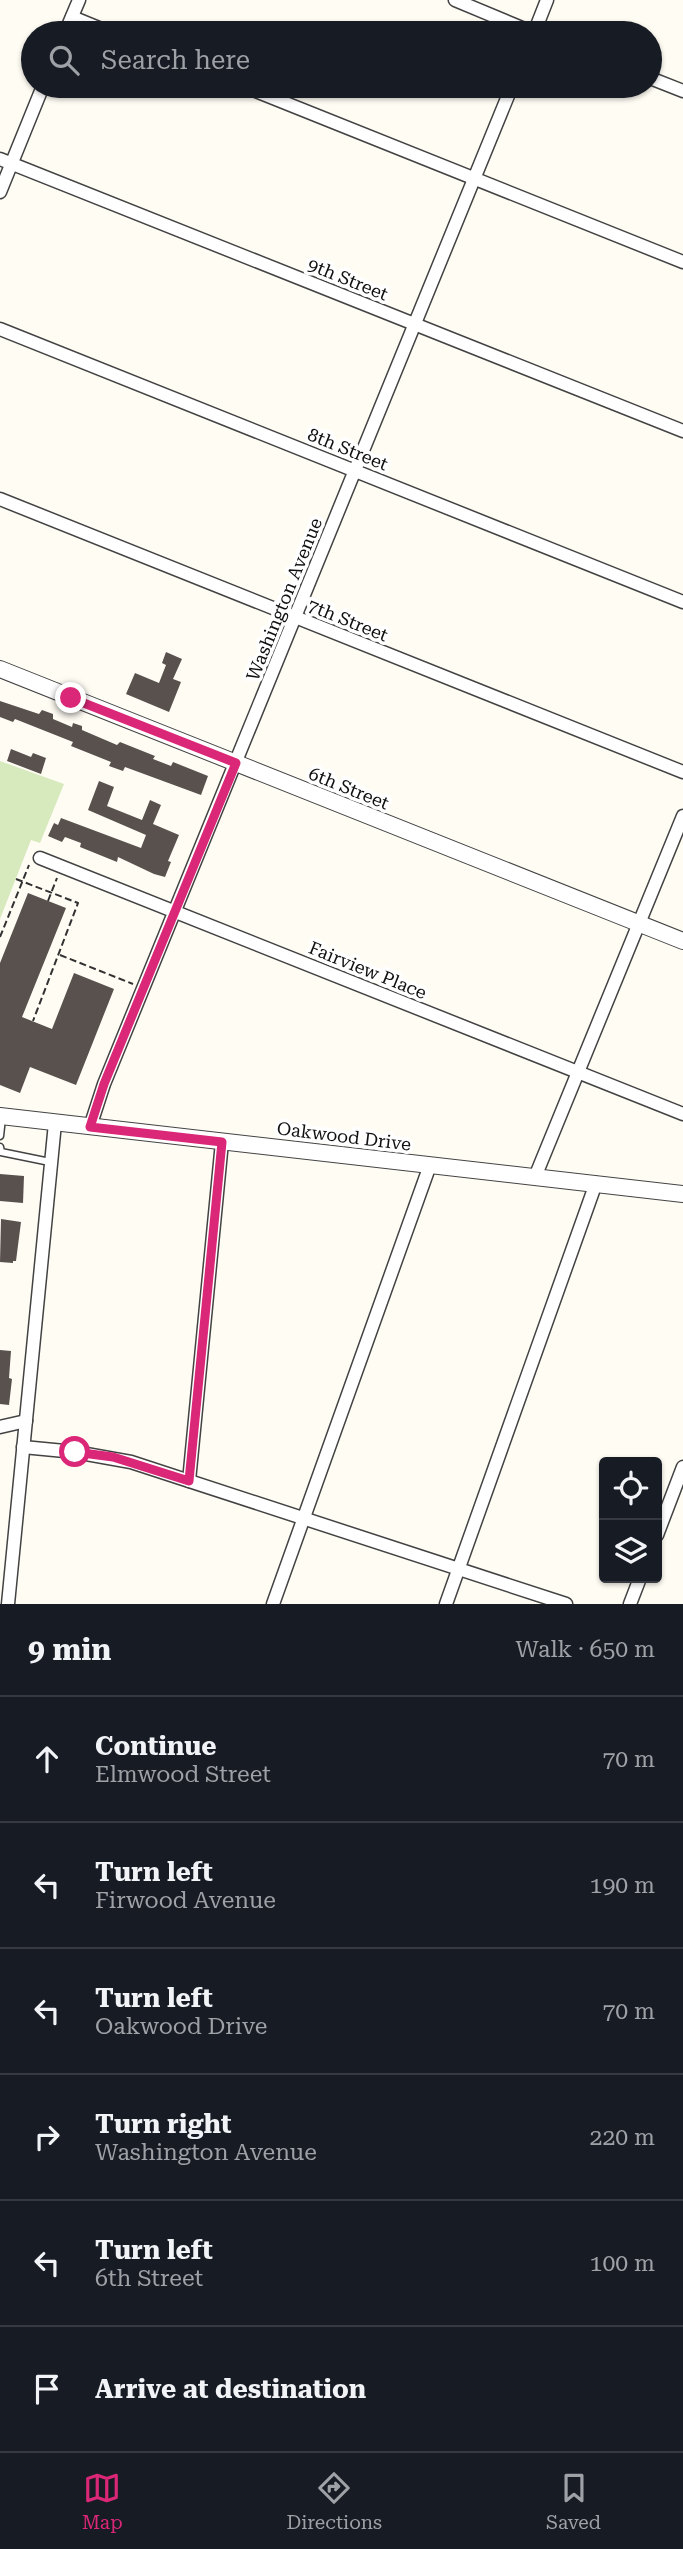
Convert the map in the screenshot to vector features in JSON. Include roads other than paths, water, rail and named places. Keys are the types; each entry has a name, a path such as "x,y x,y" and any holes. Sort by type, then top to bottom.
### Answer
{"street":[{"path":"70,21 79,0"},
{"path":"455,0 505,21"},
{"path":"539,21 547,0"},
{"path":"72,17 82,21"},
{"path":"662,83 683,91"},
{"path":"0,192 6,161 37,98"},
{"path":"273,98 683,261"},
{"name":"Washington Avenue","path":"90,1127 104,1084 507,98"},
{"name":"9th Street","path":"6,161 683,431"},
{"name":"8th Street","path":"0,329 683,602"},
{"name":"7th Street","path":"0,499 683,772"},
{"name":"6th Street","path":"0,669 683,942"},
{"path":"535,1177 683,816"},
{"name":"Fairview Place","path":"36,858 683,1114"},
{"name":"Oakwood Drive","path":"1,1116 683,1194"},
{"path":"8,1604 55,1123"},
{"path":"189,1481 222,1142"},
{"path":"273,1604 430,1165"},
{"path":"446,1604 596,1183"},
{"path":"0,1427 26,1421"},
{"path":"23,1447 113,1457 566,1604"},
{"path":"662,1522 683,1467"},
{"path":"630,1604 638,1583"}],"lane":[{"path":"0,1136 1,1116"},
{"path":"0,1147 1,1152 50,1162"}]}
